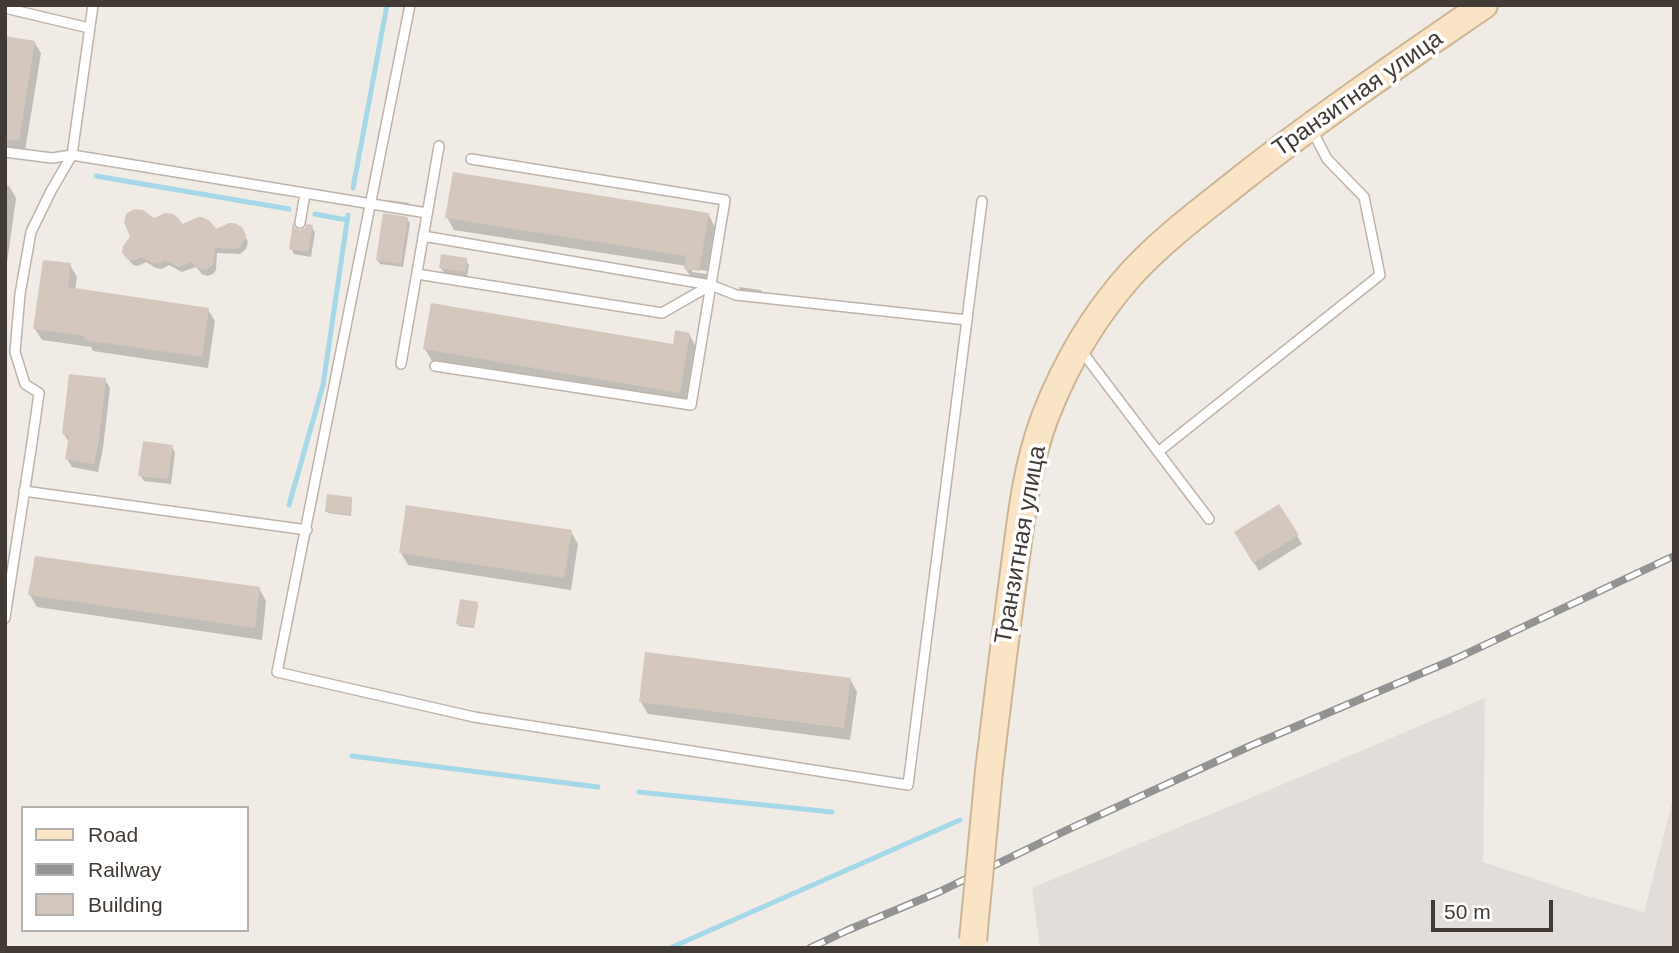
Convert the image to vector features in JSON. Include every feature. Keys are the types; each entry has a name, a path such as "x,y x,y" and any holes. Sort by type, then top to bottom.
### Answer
{"main road":[{"name":"Транзитная улица","path":"973,944 989,771 1028,472 1044,419 1063,374 1092,325 1124,284 1183,225 1370,83 1484,5"}],"lane":[{"path":"5,618 39,393 25,384 15,352 20,294 32,232 72,155 93,5"},
{"path":"410,5 277,672 474,717 908,785 982,201"},
{"path":"5,8 89,27"},
{"path":"1158,452 1380,275 1364,197 1327,159 1311,127"},
{"path":"401,364 439,146"},
{"path":"5,152 52,158 72,155 427,213"},
{"path":"435,366 691,405 725,200 471,159"},
{"path":"300,223 305,194"},
{"path":"423,236 711,285 736,295 967,320"},
{"path":"417,274 662,313 711,285"},
{"path":"1079,348 1209,519"},
{"path":"24,491 307,530"}],"shaded area":[{"path":"1485,698 1483,862 1644,912 1674,795 1674,948 1040,948 1032,888"}],"building":[{"path":"5,36 35,41 19,141 5,139"},
{"path":"453,172 709,213 699,271 684,269 686,256 445,218"},
{"path":"134,209 143,210 154,218 165,213 174,214 183,224 202,217 210,221 216,229 234,223 242,227 245,239 237,249 215,248 213,264 206,270 197,268 192,262 178,267 165,260 158,264 142,257 128,260 122,253 123,246 130,237 124,222 126,214"},
{"path":"383,213 408,217 401,264 376,260"},
{"path":"293,222 299,230 307,224 313,225 308,252 289,249"},
{"path":"441,254 467,258 465,272 439,268"},
{"path":"43,260 71,263 68,287 209,308 202,357 84,340 85,336 33,329"},
{"path":"431,303 673,344 675,330 690,333 680,393 423,349"},
{"path":"69,374 106,378 94,464 65,459 69,435 62,434"},
{"path":"143,441 173,445 168,479 138,476"},
{"path":"327,494 352,497 350,515 325,512"},
{"path":"1279,504 1299,535 1253,563 1234,532"},
{"path":"406,505 572,530 564,578 399,553"},
{"path":"35,556 260,587 255,628 28,595"},
{"path":"460,599 478,602 474,627 456,624"},
{"path":"645,652 851,678 844,728 639,702"}],"waterway":[{"path":"353,188 387,5"},
{"path":"96,176 289,209"},
{"path":"315,214 347,220"},
{"path":"289,505 323,385 348,215"},
{"path":"352,756 598,787"},
{"path":"639,792 832,812"},
{"path":"670,948 960,820"}],"railway":[{"path":"810,948 939,892 1250,746 1455,659 1674,556"}]}
